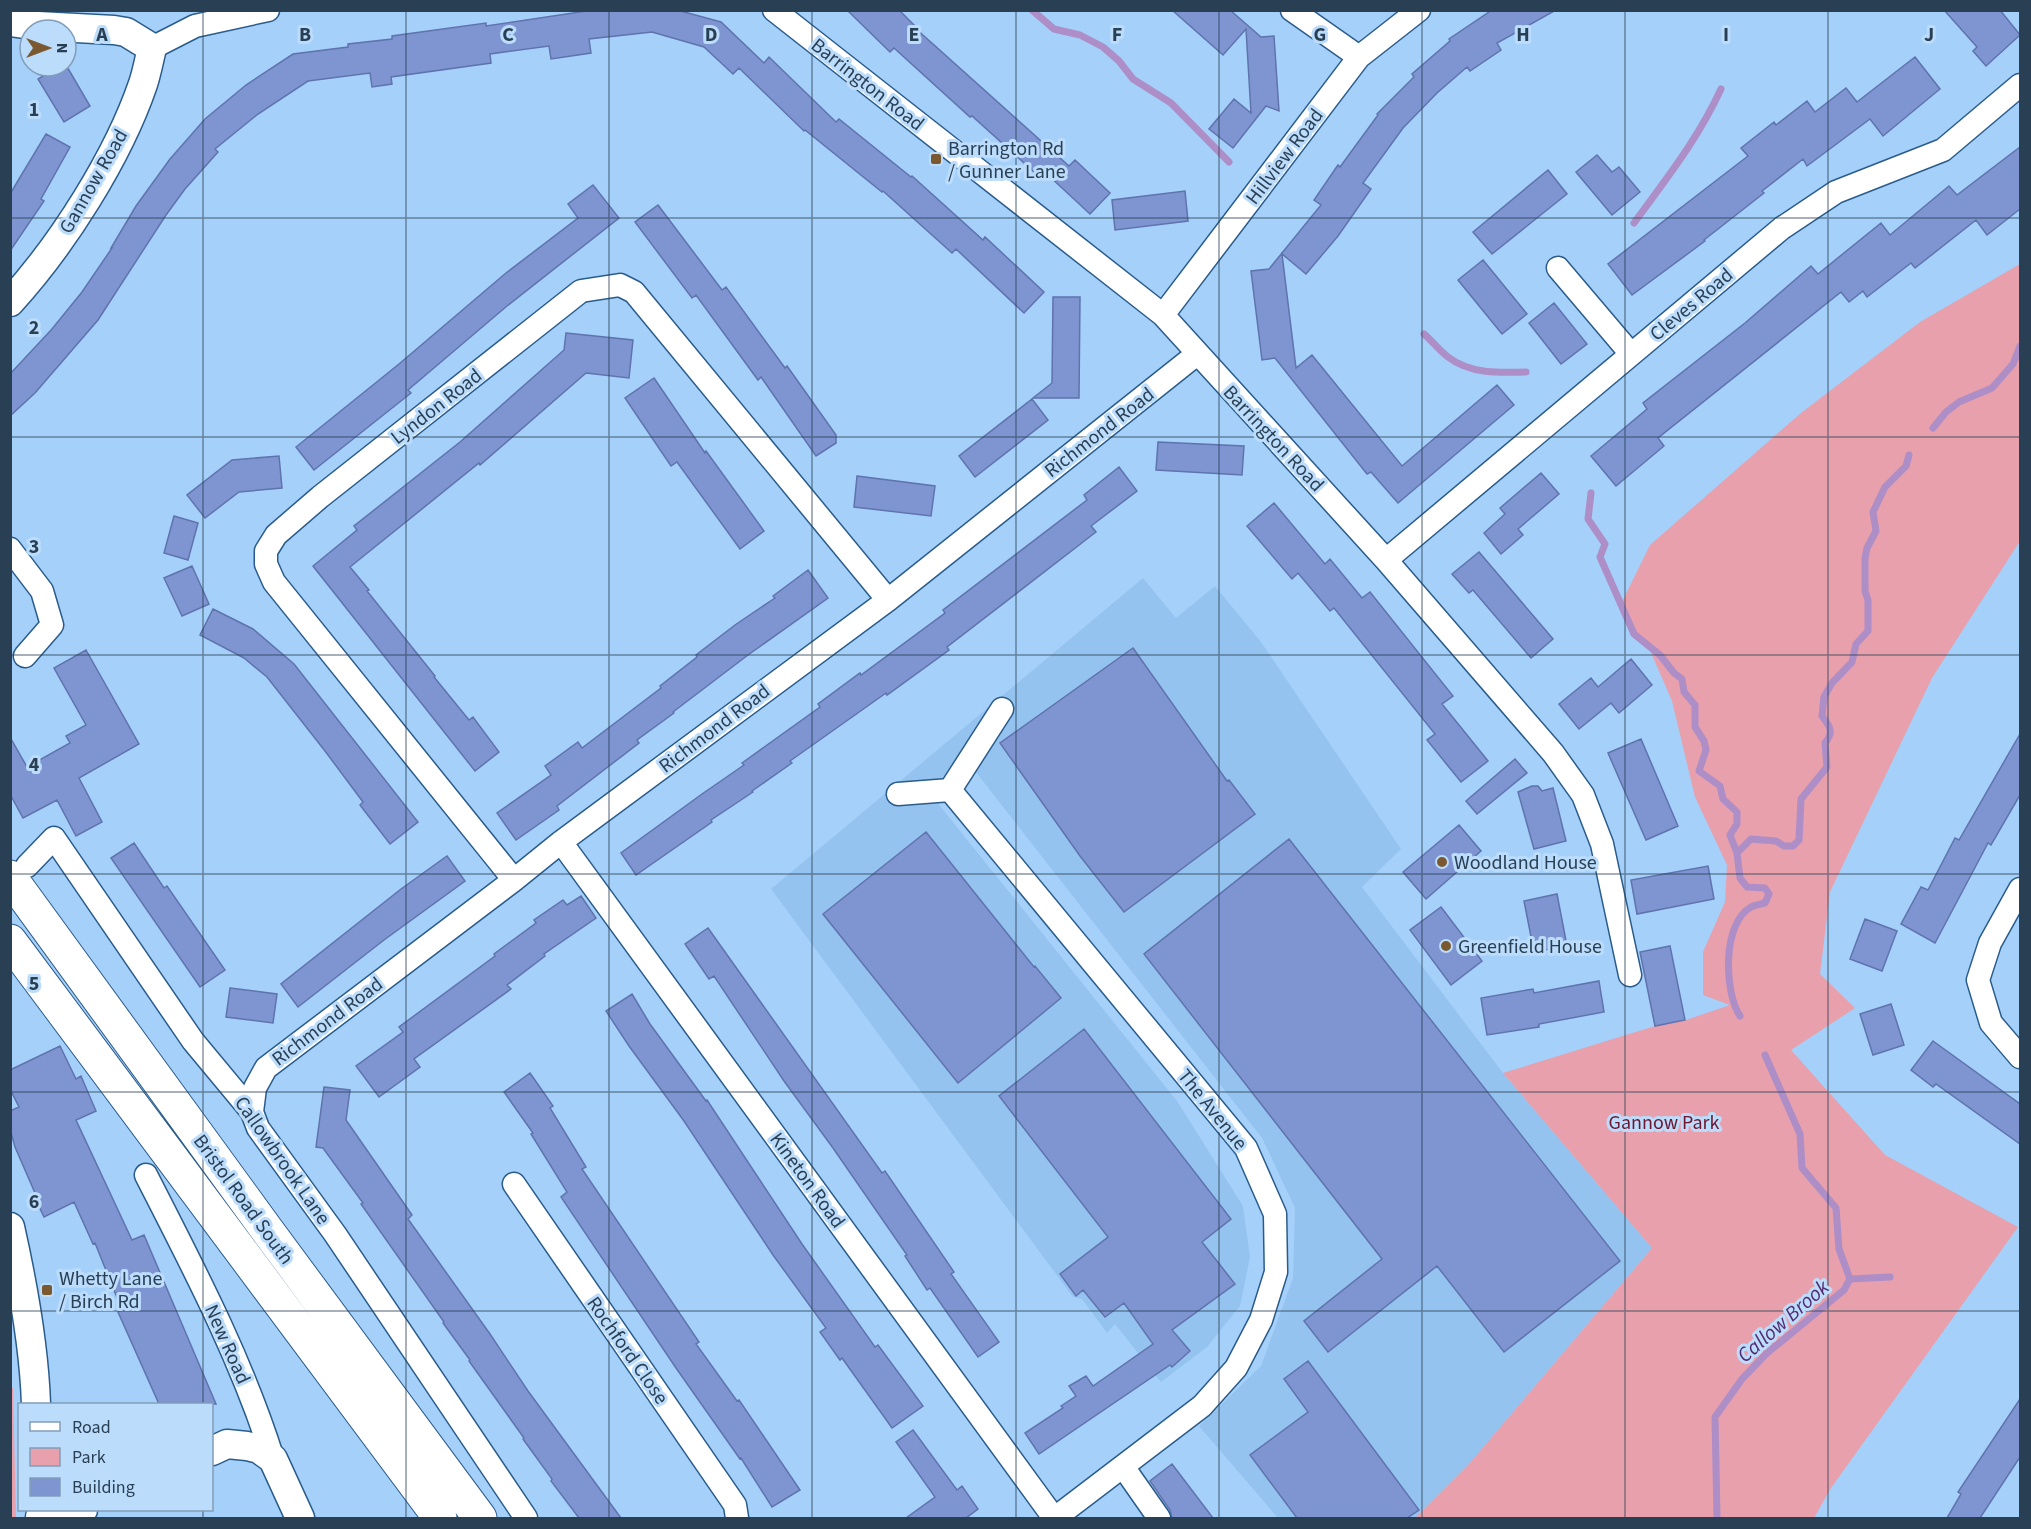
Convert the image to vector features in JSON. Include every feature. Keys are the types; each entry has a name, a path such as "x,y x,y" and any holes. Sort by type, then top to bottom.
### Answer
{"highway":[{"name":"Bristol Road South","path":"19,871 267,1230 480,1518"},
{"name":"Bristol Road South","path":"10,941 440,1518"}],"street":[{"path":"10,22 46,27 126,32 152,48 195,26 268,10"},
{"name":"Barrington Road","path":"774,10 1163,315 1386,560 1552,753 1583,795 1602,844 1630,975"},
{"path":"1292,10 1359,57"},
{"name":"Hillview Road","path":"1163,315 1359,57 1419,10"},
{"name":"Gannow Road","path":"10,302 67,230 114,149 143,83 152,48"},
{"name":"Cleves Road","path":"1386,560 1782,228 1836,192 1943,150 2020,85"},
{"path":"1558,268 1631,354"},
{"name":"Lyndon Road","path":"514,880 274,582 266,564 266,551 276,536 320,497 581,291 620,285 634,292 888,600"},
{"name":"Richmond Road","path":"252,1112 255,1088 266,1068 561,842 888,600 1197,354"},
{"path":"10,549 42,591 52,625 25,656"},
{"path":"898,794 950,790 1002,709"},
{"name":"The Avenue","path":"950,790 1246,1148 1275,1214 1276,1272 1261,1320 1236,1368 1202,1406 1124,1468 1055,1518"},
{"name":"Callowbrook Lane","path":"19,871 54,838 193,1041 252,1112 258,1128 335,1234 526,1518"},
{"name":"Kineton Road","path":"561,842 1055,1518"},
{"path":"2020,889 1990,943 1977,980 1991,1023 2020,1057"},
{"name":"New Road","path":"146,1175 204,1289 259,1415 273,1459 300,1518"},
{"name":"Rochford Close","path":"514,1184 735,1505 737,1518"},
{"path":"10,1227 34,1366 36,1403"},
{"path":"213,1451 227,1444 247,1446 259,1449 273,1459"},
{"path":"1124,1468 1159,1518"},
{"path":"40,1515 69,1511"}],"shaded area":[{"path":"1143,578 1176,618 1215,586 1261,642 1401,849 1362,887 1503,1073 1652,1248 1469,1464 1415,1518 1278,1518 1199,1426 1261,1366 1293,1278 1295,1208 1262,1138 968,762 932,796 1177,1101 1243,1206 1250,1257 1240,1306 1207,1347 1161,1382 1115,1324 1107,1333 1082,1299 1073,1297 771,889"}],"green space":[{"name":"Gannow Park","path":"2020,264 2020,541 1932,678 1830,892 1820,974 1855,1008 1791,1050 1885,1155 2018,1227 1831,1488 1814,1518 1415,1518 1469,1464 1652,1248 1503,1073 1730,1005 1703,995 1703,952 1725,902 1727,865 1695,797 1672,701 1649,648 1619,608 1650,545 1801,413 1920,322"},
{"path":"11,1388 13,1388 16,1518 10,1518"}],"building":[{"path":"593,10 677,10 721,22 764,63 769,57 836,122 839,119 912,176 983,240 985,237 1044,292 1024,313 956,249 952,253 883,191 804,131 739,68 733,74 704,47 652,32 589,39 591,53 551,59 549,46 490,54 491,63 391,77 392,84 372,87 370,73 308,81 258,114 215,149 218,152 185,189 166,215 98,320 35,393 10,416 10,374 52,329 82,292 112,248 136,206 170,159 205,119 246,85 293,54 392,39 392,36 486,23 486,26"},
{"path":"847,10 899,10 914,27 1069,166 1075,160 1110,193 1090,214 1048,175 1043,180 894,48 890,52"},
{"path":"1172,10 1230,10 1261,37 1274,36 1279,111 1266,106 1233,148 1209,129 1234,99 1251,113 1246,29 1223,55"},
{"path":"1492,10 1556,10 1497,43 1501,50 1470,71 1467,67 1437,93 1403,128 1363,183 1371,189 1338,236 1306,274 1282,254 1296,368 1312,355 1402,466 1497,385 1514,405 1398,503 1371,472 1367,474 1275,358 1262,360 1251,271 1269,269 1321,205 1314,200 1338,165 1340,167 1377,114 1414,77 1412,74 1450,41 1449,39"},
{"path":"1944,10 2000,10 2020,35 1986,66 1973,51 1977,47"},
{"path":"1915,57 1940,89 1883,136 1870,119 1807,166 1803,159 1705,241 1632,295 1608,264 1748,156 1741,148 1774,122 1776,125 1807,101 1815,112 1846,88 1857,102"},
{"path":"74,78 90,106 64,122 38,79"},
{"path":"46,134 70,147 41,199 44,201 10,251 10,194"},
{"path":"2020,147 2020,209 1987,235 1976,220 1915,268 1911,263 1867,297 1863,291 1849,302 1841,292 1658,438 1664,446 1616,486 1591,456 1647,409 1643,403 1745,323 1811,266 1818,274 1881,223 1890,235 1949,186 1957,195"},
{"path":"1597,155 1612,172 1619,167 1640,192 1612,215 1576,172"},
{"path":"1548,170 1567,194 1492,254 1473,232"},
{"path":"593,185 619,218 507,306 408,390 411,393 314,470 296,447 399,364 506,273 578,218 568,204"},
{"path":"1185,191 1188,221 1115,230 1112,200"},
{"path":"658,205 722,290 726,287 785,368 787,366 836,435 836,443 816,456 761,377 758,380 696,295 692,298 635,222"},
{"path":"1483,260 1527,314 1502,334 1458,280"},
{"path":"1053,297 1080,297 1079,398 1033,398 1052,383"},
{"path":"1554,303 1587,344 1561,364 1529,323"},
{"path":"566,333 633,340 629,378 586,373 480,465 479,463 350,567 434,677 469,720 473,717 499,752 475,771 313,566 357,530 354,526 460,442 564,350"},
{"path":"654,378 705,453 706,451 764,531 740,549 677,462 671,466 625,398"},
{"path":"1032,399 1048,420 975,477 959,456"},
{"path":"1158,442 1244,446 1242,475 1156,470"},
{"path":"279,456 282,488 239,492 205,518 187,495 232,460"},
{"path":"1119,467 1137,491 1091,526 1096,532 947,647 949,650 790,761 792,763 753,792 636,875 621,853 744,765 742,763 820,707 818,704 945,613 943,610 1087,500 1084,495"},
{"path":"1541,473 1559,494 1518,529 1523,535 1501,554 1484,533 1505,514 1500,508"},
{"path":"857,476 935,486 931,516 854,507"},
{"path":"1274,503 1325,564 1330,559 1362,598 1370,592 1453,696 1442,704 1488,761 1461,782 1427,740 1435,734 1334,608 1330,611 1298,573 1292,579 1247,526"},
{"path":"174,516 198,523 188,560 164,553"},
{"path":"1479,552 1553,639 1531,658 1473,590 1469,593 1452,574"},
{"path":"192,566 209,604 182,616 164,578"},
{"path":"808,570 828,598 673,712 637,740 639,743 557,806 559,810 516,840 497,813 551,775 545,766 578,742 582,748 661,688 660,686 697,657 696,655 775,598 773,596"},
{"path":"213,609 253,629 294,664 418,822 390,844 360,805 363,802 267,677 244,658 200,635"},
{"path":"1133,648 1227,781 1229,780 1255,814 1124,912 1080,856 1000,743"},
{"path":"86,650 139,744 79,778 102,822 76,836 57,800 23,818 10,794 10,737 27,767 70,743 66,736 86,725 54,668"},
{"path":"1631,659 1652,685 1619,713 1611,703 1579,729 1559,704 1591,678 1598,687"},
{"path":"2020,734 2020,795 1991,845 1988,843 1935,943 1901,924 1921,887 1928,890 1955,838 1959,840"},
{"path":"1641,739 1678,826 1646,840 1608,753"},
{"path":"1515,759 1527,773 1477,814 1466,801"},
{"path":"1538,786 1542,791 1553,788 1566,841 1534,849 1518,792"},
{"name":"Woodland House","path":"1459,825 1481,851 1426,899 1403,872"},
{"path":"926,832 1061,998 958,1083 823,914"},
{"path":"1289,839 1620,1261 1504,1352 1437,1266 1328,1352 1304,1321 1382,1259 1144,954"},
{"path":"134,843 164,888 167,886 225,970 200,987 111,858"},
{"path":"447,856 465,881 298,1007 281,984 401,889"},
{"path":"1708,866 1714,899 1637,914 1631,880"},
{"path":"1557,894 1567,946 1534,952 1524,901"},
{"path":"581,896 596,918 544,954 545,956 507,985 511,989 414,1059 420,1067 379,1097 356,1066 403,1032 399,1027 536,923 534,920 563,900 567,905"},
{"name":"Greenfield House","path":"1441,907 1482,961 1451,985 1410,930"},
{"path":"1865,919 1897,931 1882,971 1850,959"},
{"path":"708,928 882,1173 885,1171 954,1272 951,1274 999,1342 978,1357 930,1288 927,1290 905,1256 907,1255 784,1081 714,976 709,979 685,944"},
{"path":"1670,946 1685,1020 1655,1026 1640,952"},
{"path":"1599,981 1604,1012 1539,1024 1539,1027 1487,1035 1481,998 1533,989 1534,993"},
{"path":"230,988 277,994 273,1023 226,1017"},
{"path":"632,994 650,1024 707,1100 802,1244 875,1347 878,1345 923,1406 892,1428 842,1358 840,1360 820,1332 826,1328 773,1255 684,1121 606,1011"},
{"path":"1891,1004 1904,1045 1873,1055 1860,1014"},
{"path":"1084,1029 1231,1219 1202,1242 1235,1284 1172,1330 1190,1351 1172,1367 1170,1365 1039,1454 1025,1433 1063,1408 1061,1406 1076,1396 1069,1386 1086,1376 1093,1386 1153,1344 1124,1303 1105,1317 1083,1290 1076,1296 1060,1274 1108,1237 999,1096"},
{"path":"1933,1041 2020,1104 2020,1144 1936,1084 1933,1087 1911,1070"},
{"path":"60,1046 76,1079 81,1076 96,1111 76,1120 132,1240 144,1235 216,1404 159,1403 118,1312 122,1310 95,1243 93,1244 74,1202 44,1217 33,1194 35,1193 15,1147 10,1129 10,1111 19,1107 10,1089 10,1070"},
{"path":"530,1073 553,1106 550,1108 586,1167 582,1169 699,1342 696,1344 737,1401 739,1400 800,1490 772,1507 741,1458 676,1368 561,1197 567,1192 531,1134 533,1133 504,1092"},
{"path":"324,1087 350,1090 346,1120 412,1215 408,1219 528,1391 621,1518 579,1518 551,1481 552,1479 524,1438 361,1204 363,1203 323,1148 316,1147"},
{"path":"1308,1361 1419,1510 1407,1518 1297,1518 1250,1455 1308,1412 1284,1379"},
{"path":"2020,1399 2020,1457 1980,1518 1947,1518 1961,1494 1958,1492"},
{"path":"913,1430 957,1490 962,1486 978,1509 966,1518 906,1518 935,1497 896,1442"},
{"path":"1172,1464 1213,1518 1172,1518 1170,1510 1150,1481"}],"waterway":[{"path":"1032,10 1054,29 1080,35 1103,47 1119,61 1133,79 1171,103 1229,162"},
{"path":"1634,223 1692,142 1721,89"},
{"path":"1424,334 1448,357 1466,367 1495,372 1526,372"},
{"path":"1933,428 1946,412 1959,402 1992,388 2013,364 2020,346"},
{"path":"1737,853 1751,839 1776,841 1784,846 1793,846 1799,840 1801,799 1827,767 1825,743 1830,732 1822,716 1824,697 1832,683 1852,662 1856,644 1868,631 1865,558 1867,548 1876,531 1873,512 1885,487 1906,466 1909,455"},
{"path":"1591,493 1588,519 1605,544 1600,557 1634,634 1660,655 1674,673 1682,679 1684,692 1695,705 1695,727 1704,741 1706,750 1699,771 1720,786 1723,799 1737,812 1737,824 1730,835 1737,853 1740,878 1747,887 1765,888 1769,894 1765,903 1751,907 1742,915 1735,927 1731,942 1729,975 1731,991 1740,1016"},
{"name":"Callow Brook","path":"1717,1518 1715,1417 1742,1379 1766,1354 1844,1290 1850,1279 1839,1249 1836,1208 1802,1168 1800,1134 1765,1055"},
{"path":"1850,1279 1890,1277"}],"place":[{"name":"Barrington Rd / Gunner Lane","path":"936,159"},
{"name":"Woodland House","path":"1442,862"},
{"name":"Greenfield House","path":"1446,946"},
{"name":"Whetty Lane / Birch Rd","path":"47,1290"}]}
